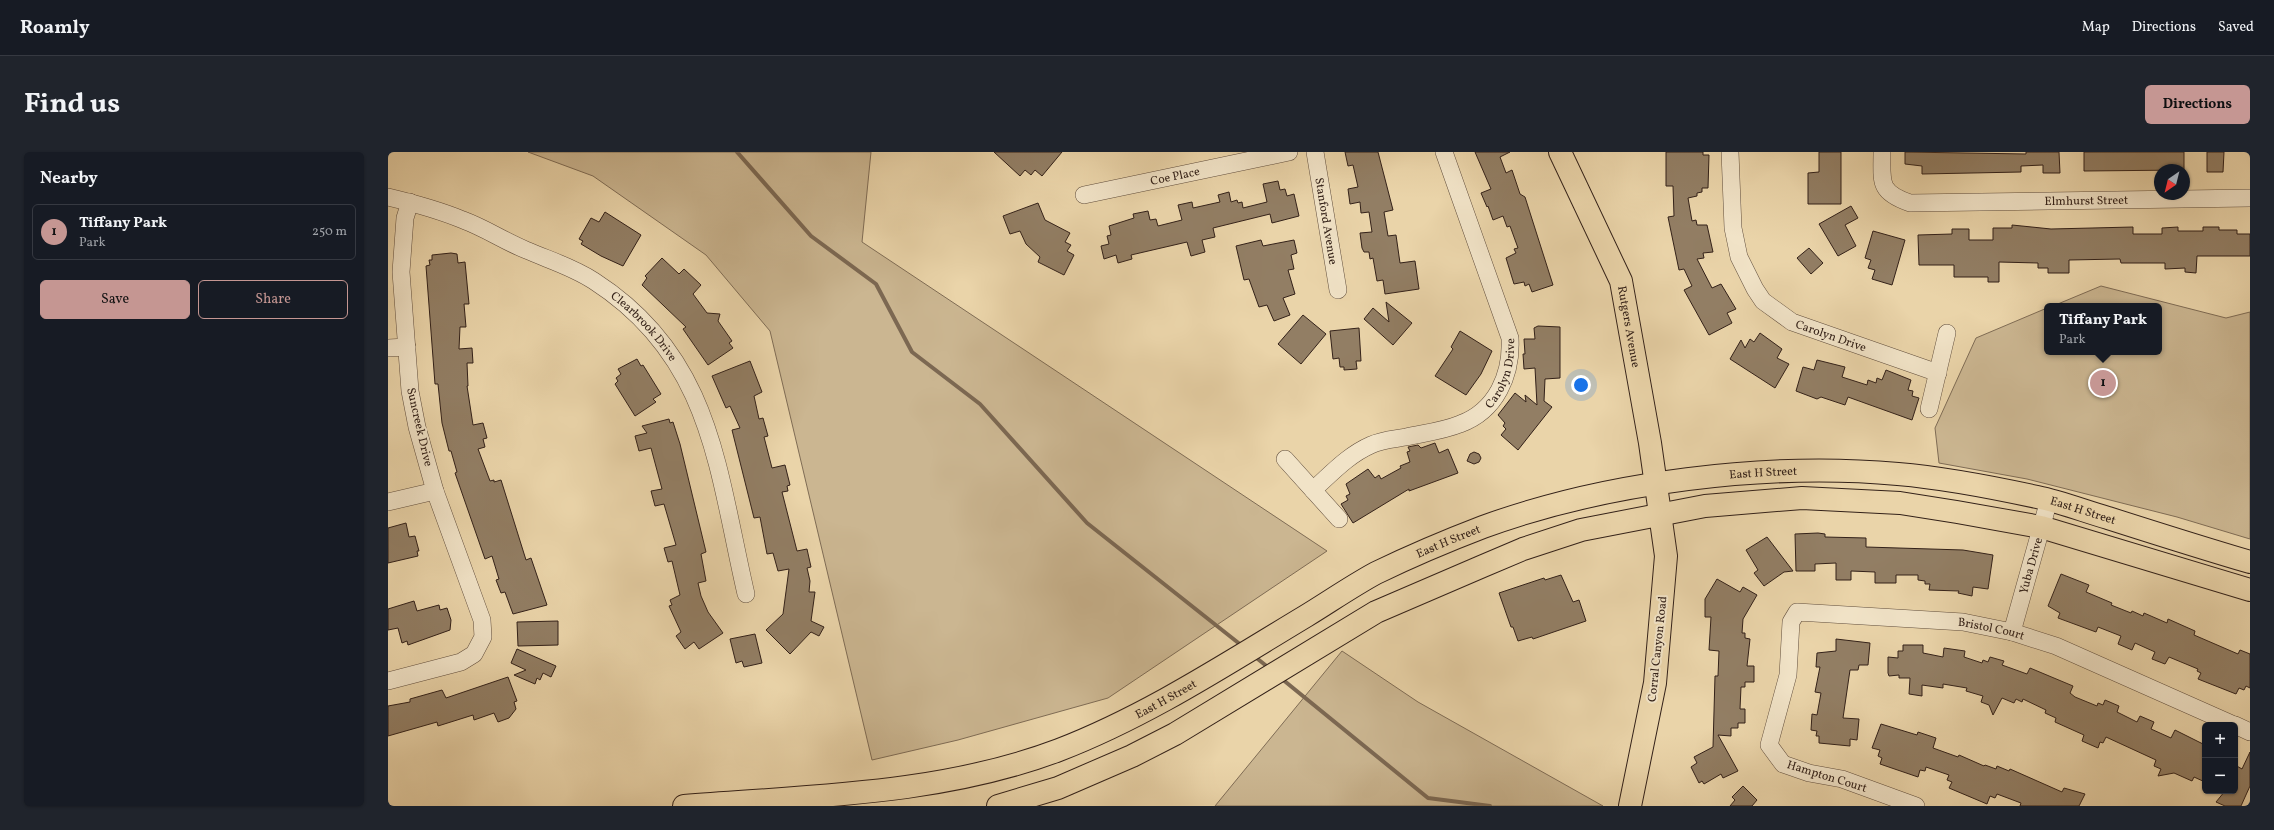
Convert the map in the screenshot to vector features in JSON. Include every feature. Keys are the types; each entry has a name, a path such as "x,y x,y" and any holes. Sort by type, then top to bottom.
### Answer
{"main road":[{"name":"Rutgers Avenue","path":"1560,152 1621,281 1650,443 1660,514"},
{"name":"East H Street","path":"684,806 930,784 980,773 1058,750 1131,717 1174,695 1375,574 1482,527 1565,503 1655,485 1746,473 1777,472 1895,473 1942,479 2049,500 2250,562"},
{"path":"998,806 1058,788 1144,749 1182,730 1376,612 1523,549 1581,530 1705,506 1802,498 1900,503 2041,528 2250,590"},
{"name":"Corral Canyon Road","path":"1630,806 1655,683 1666,556 1660,514"}],"street":[{"name":"Coe Place","path":"1084,195 1289,152"},
{"name":"Stanford Avenue","path":"1315,152 1338,290"},
{"name":"Carolyn Drive","path":"1313,490 1350,457 1372,444 1451,427 1471,419 1496,397 1507,375 1510,363 1510,338 1444,152"},
{"name":"Carolyn Drive","path":"1730,152 1734,228 1739,257 1754,289 1763,301 1792,322 1938,373"},
{"name":"Elmhurst Street","path":"1882,152 1882,180 1885,188 1893,197 1910,202 2250,198"},
{"name":"Clearbrook Drive","path":"388,197 410,202 464,220 526,250 576,270 622,300 652,329 669,350 687,380 706,423 746,594"},
{"name":"Suncreek Drive","path":"388,681 461,662 474,654 483,638 482,620 435,491 417,427 411,399 401,272 405,218 410,202"},
{"path":"1929,409 1948,334"},
{"path":"388,348 407,347"},
{"path":"1285,459 1339,519"},
{"path":"388,502 435,491"},
{"name":"Yuba Drive","path":"2012,632 2049,500"},
{"name":"Bristol Court","path":"1788,675 1790,622 1797,612 1963,622 2012,632 2056,646 2228,722"},
{"name":"Hampton Court","path":"1788,675 1769,745 1783,764 1809,774 1842,779 1916,806"},
{"name":"Bristol Court","path":"2238,726 2250,732"}],"shaded area":[{"path":"528,152 871,152 862,242 1327,551 1108,698 958,740 872,760 770,331 706,255 593,176"},
{"path":"2101,286 2226,318 2250,312 2250,539 2177,517 2027,479 1939,463 1935,428 1976,338 2044,309 2044,355 2162,355 2162,303 2060,303"},
{"path":"1342,651 1418,702 1603,806 1215,806"}],"building":[{"path":"994,152 1062,152 1042,176 1035,170 1031,175 1025,170 1020,176"},
{"path":"1345,152 1378,152 1393,210 1384,212 1388,236 1396,235 1400,263 1415,261 1419,289 1385,294 1383,280 1377,281 1373,258 1370,259 1369,252 1364,252 1360,233 1372,232 1369,212 1361,213 1360,202 1350,204 1348,189 1358,187 1353,165 1348,166"},
{"path":"1475,152 1510,152 1500,157 1506,173 1512,170 1520,194 1525,197 1553,285 1532,292 1529,284 1525,286 1524,282 1514,284 1506,258 1516,253 1514,249 1518,248 1510,226 1507,227 1503,216 1493,220 1488,206 1487,207 1481,193 1491,189"},
{"path":"1666,152 1703,152 1703,155 1709,155 1708,188 1702,188 1702,192 1697,193 1697,196 1688,198 1692,221 1696,220 1697,225 1707,225 1713,252 1703,253 1704,258 1697,259 1712,288 1721,284 1736,309 1727,313 1732,323 1709,335 1684,290 1692,286 1684,269 1679,270 1668,217 1674,216 1673,186 1666,186"},
{"path":"1819,152 1841,152 1841,204 1808,204 1808,173 1819,172"},
{"path":"1905,152 2026,154 2026,152 2059,152 2060,173 2043,173 2043,165 2021,166 2021,172 1922,174 1922,166 1905,164"},
{"path":"2084,152 2184,152 2184,164 2154,164 2154,170 2084,171"},
{"path":"2207,152 2224,152 2223,172 2207,172"},
{"path":"1278,181 1280,190 1285,189 1287,196 1294,194 1299,216 1272,223 1270,214 1213,228 1215,237 1202,240 1205,252 1191,256 1187,242 1131,255 1132,259 1118,263 1116,255 1104,259 1101,246 1109,244 1107,236 1111,235 1109,226 1134,218 1133,214 1148,211 1150,220 1156,219 1158,226 1182,220 1178,205 1192,202 1193,208 1220,202 1218,195 1229,192 1231,202 1237,200 1238,203 1242,202 1243,208 1267,202 1263,184"},
{"path":"1038,203 1045,220 1070,233 1065,242 1071,245 1067,251 1074,255 1064,275 1038,262 1040,257 1026,244 1020,231 1010,234 1003,216"},
{"path":"1851,206 1858,218 1845,225 1856,246 1838,256 1819,224"},
{"path":"605,212 641,235 623,266 601,256 581,244 583,241 579,239 591,218 599,222"},
{"path":"2012,225 2051,229 2133,227 2133,234 2162,234 2162,228 2178,227 2178,231 2203,231 2203,227 2219,227 2219,230 2237,230 2237,234 2250,234 2250,256 2197,256 2196,273 2185,272 2185,268 2165,269 2165,263 2121,263 2120,259 2069,260 2069,273 2048,273 2048,268 2038,268 2038,263 1999,262 1999,282 1988,282 1988,277 1954,277 1954,265 1919,265 1918,235 1952,234 1952,229 1969,229 1969,240 1993,240 1993,228 2012,228"},
{"path":"1873,231 1905,240 1892,285 1872,279 1875,270 1868,268 1871,260 1865,258"},
{"path":"1261,240 1263,246 1294,240 1297,253 1291,255 1294,269 1288,270 1295,294 1283,298 1290,315 1274,321 1267,305 1259,307 1249,279 1244,280 1236,246"},
{"path":"1809,248 1823,263 1811,274 1797,258"},
{"path":"451,253 457,254 458,263 465,262 469,304 464,304 466,327 460,327 459,349 472,348 473,363 467,363 467,386 473,425 483,423 487,438 483,439 485,447 478,449 490,481 494,480 494,482 501,480 526,560 531,558 547,605 513,614 505,592 501,593 496,580 499,579 492,556 485,559 455,473 457,472 451,451 449,451 442,423 438,384 435,384 426,266 430,265 429,260 432,260 432,255"},
{"path":"662,258 679,274 684,269 701,285 693,294 707,313 720,314 718,321 732,341 729,343 733,348 708,365 683,329 686,327 642,285 647,278 645,276"},
{"path":"1386,302 1412,323 1393,345 1364,319 1373,308 1389,322"},
{"path":"1303,315 1326,334 1301,364 1278,344"},
{"path":"1538,326 1560,327 1560,378 1545,379 1544,401 1552,407 1518,450 1501,435 1506,429 1503,426 1505,423 1498,415 1515,393 1526,402 1525,395 1537,405 1535,368 1524,369 1523,354 1525,354 1524,339 1535,339 1534,328"},
{"path":"1359,328 1361,361 1356,361 1357,369 1344,370 1344,367 1340,367 1339,358 1333,359 1330,331"},
{"path":"1460,331 1492,351 1481,374 1466,395 1435,376 1453,349 1451,347"},
{"path":"1760,333 1782,349 1777,358 1789,364 1775,388 1730,359 1741,340 1745,348 1750,339 1754,342"},
{"path":"637,359 641,366 643,365 661,394 653,399 656,402 635,416 615,384 618,381 616,378 621,374 618,369"},
{"path":"1817,360 1845,367 1842,377 1867,385 1868,380 1876,383 1877,378 1882,380 1886,370 1911,380 1908,390 1913,391 1912,396 1919,398 1912,420 1848,397 1845,405 1821,397 1817,399 1796,391 1803,367 1814,370"},
{"path":"750,361 762,392 754,396 759,419 763,418 768,436 764,437 772,468 785,465 790,485 787,486 788,491 782,492 797,551 807,549 811,567 807,568 810,581 809,592 815,592 811,621 824,627 819,636 811,632 790,654 766,630 783,614 789,569 778,571 773,553 767,554 760,517 754,518 732,430 740,428 730,406 726,408 712,376"},
{"path":"669,419 670,423 673,422 680,444 706,552 701,554 706,581 698,583 701,596 708,612 723,633 699,649 694,642 685,649 676,636 681,632 669,606 672,605 670,600 680,595 672,561 668,562 664,548 676,545 664,504 655,506 651,491 662,489 651,448 639,451 635,436 647,433 642,426"},
{"path":"1435,443 1439,453 1448,449 1458,473 1409,491 1409,489 1353,523 1341,504 1348,500 1346,496 1350,494 1346,484 1368,469 1375,478 1379,475 1381,479 1401,468 1400,466 1410,462 1407,452 1410,451 1408,447 1418,445 1421,448"},
{"path":"1474,452 1479,454 1481,458 1479,462 1474,464 1467,461 1470,454"},
{"path":"406,523 409,537 415,536 419,551 417,551 418,556 388,563 388,528"},
{"path":"1795,534 1825,534 1825,537 1866,538 1866,547 1963,550 1993,555 1988,589 1973,587 1972,596 1958,593 1959,591 1929,590 1930,584 1925,584 1925,581 1918,580 1918,575 1896,575 1896,583 1875,583 1875,572 1851,571 1851,580 1836,580 1836,563 1815,564 1815,571 1796,571"},
{"path":"1767,537 1793,571 1784,572 1764,586 1754,573 1758,570 1746,550"},
{"path":"2061,574 2089,585 2086,592 2112,603 2111,605 2143,616 2144,613 2167,623 2168,619 2195,631 2194,635 2238,654 2240,650 2250,654 2250,688 2246,686 2244,690 2239,688 2236,694 2198,679 2201,673 2197,671 2198,669 2169,657 2165,664 2152,659 2155,652 2135,643 2132,650 2118,644 2121,636 2098,627 2096,632 2058,618 2060,613 2048,606"},
{"path":"1561,575 1573,602 1579,600 1586,621 1533,639 1532,637 1518,641 1513,627 1511,627 1499,593 1544,578 1545,580"},
{"path":"1717,579 1740,592 1743,587 1757,595 1743,619 1742,633 1745,633 1745,638 1750,639 1747,666 1754,666 1754,682 1745,682 1745,687 1741,687 1740,709 1745,709 1745,723 1738,723 1738,728 1731,728 1731,736 1718,735 1738,771 1723,778 1721,774 1704,784 1702,781 1699,783 1691,767 1697,763 1694,757 1713,747 1715,676 1718,676 1719,651 1709,650 1711,617 1705,617 1705,599"},
{"path":"414,601 417,611 439,605 440,610 447,608 451,620 450,630 408,645 407,641 402,643 398,628 388,630 388,609"},
{"path":"558,621 558,645 518,646 517,622"},
{"path":"755,634 762,663 744,667 742,661 736,663 730,639"},
{"path":"1836,639 1870,643 1868,665 1859,665 1858,670 1850,670 1843,718 1859,719 1857,740 1850,739 1850,746 1819,743 1819,736 1816,736 1817,731 1811,730 1812,714 1817,715 1821,693 1815,692 1820,667 1816,667 1817,653 1836,651"},
{"path":"1903,645 1923,645 1923,653 1943,657 1944,648 1965,651 1964,657 1982,663 1983,660 1988,662 1990,657 2004,661 2002,665 2027,674 2030,668 2073,686 2070,693 2075,697 2097,706 2098,703 2103,705 2105,700 2119,706 2117,712 2137,722 2140,716 2154,722 2151,729 2171,738 2175,730 2202,744 2202,781 2194,777 2192,781 2174,773 2158,776 2161,769 2154,766 2156,760 2106,737 2103,743 2100,742 2098,748 2082,741 2084,735 2055,722 2056,718 2045,713 2046,710 2023,699 2022,702 2016,699 2014,703 2002,698 1993,715 1989,705 1981,702 1983,696 1966,691 1967,688 1943,684 1943,688 1922,685 1922,696 1909,694 1910,678 1899,678 1899,675 1889,676 1888,673 1888,657 1898,658 1898,651 1903,651"},
{"path":"517,649 556,666 551,677 543,673 540,680 537,678 535,684 514,675 526,670 511,663"},
{"path":"508,677 517,701 514,702 516,709 509,718 498,722 494,713 474,720 473,715 438,726 437,722 388,736 388,706 410,702 410,699 442,690 446,698"},
{"path":"1881,724 1917,735 1918,732 1936,738 1933,748 1958,757 1959,755 1984,766 1985,765 1996,769 1997,766 2009,771 2010,769 2062,792 2064,788 2085,794 2079,806 2020,806 2021,803 1997,794 1995,798 1990,796 1987,804 1949,788 1952,782 1947,780 1949,775 1926,767 1925,771 1920,770 1918,777 1880,764 1882,758 1878,756 1880,750 1872,748"},
{"path":"2250,752 2250,786 2241,806 2225,806 2216,802 2223,794 2238,794 2238,767 2242,769"},
{"path":"1743,786 1757,800 1752,806 1730,806 1735,800 1732,797"}],"waterway":[{"path":"737,152 811,236 876,284 912,352 980,404 1087,523 1241,645"},
{"path":"1254,656 1269,668"},
{"path":"1282,679 1428,798 1490,806"}],"place":[{"name":"Tiffany Park","path":"2103,383"}]}
